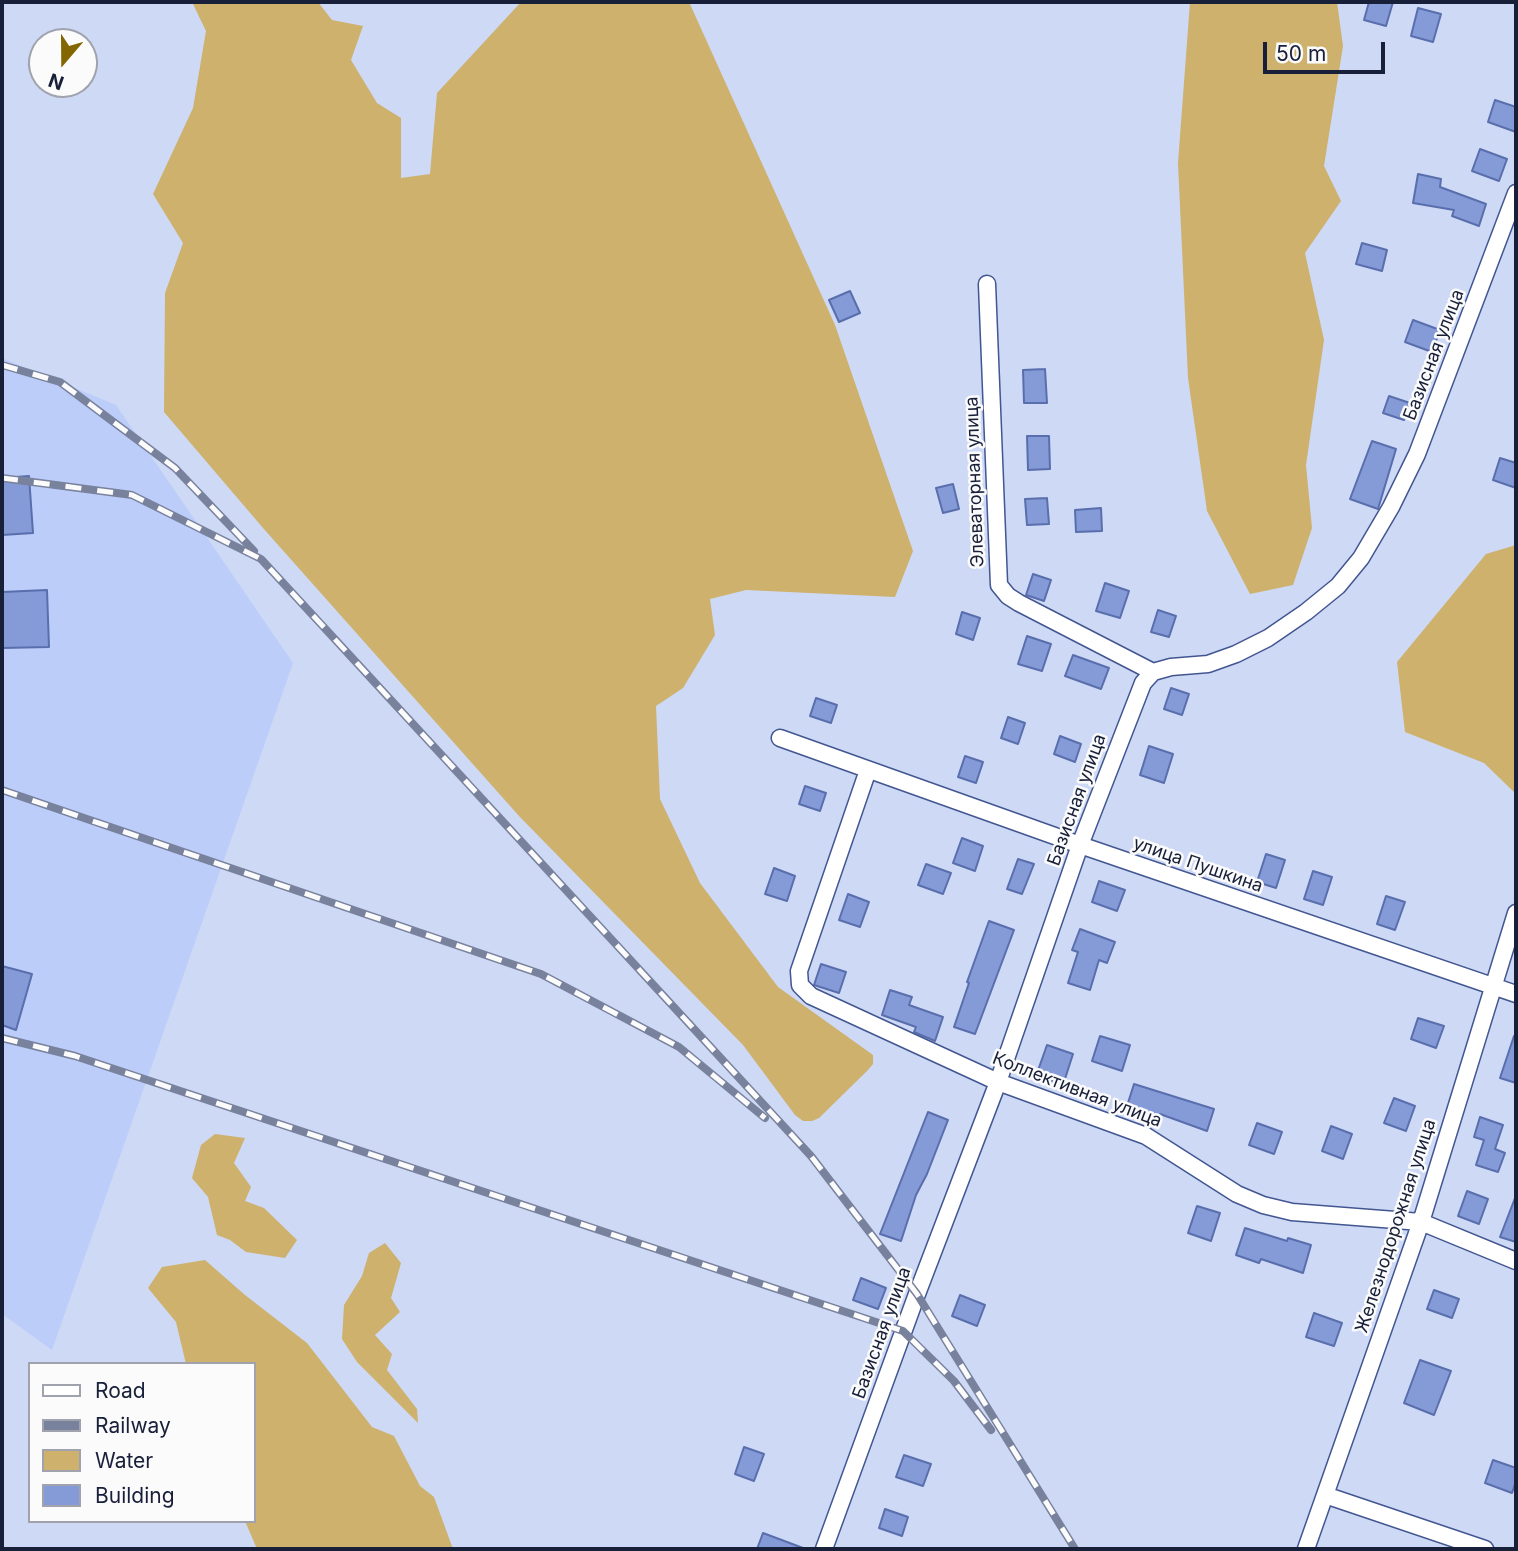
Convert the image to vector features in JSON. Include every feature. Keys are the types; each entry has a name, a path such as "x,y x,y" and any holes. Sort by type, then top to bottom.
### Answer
{"street":[{"name":"Базисная улица","path":"824,1549 998,1082 1080,845 1143,683 1153,673 1171,667 1208,664 1268,638 1338,586 1361,558 1391,507 1417,454 1516,193"},
{"name":"Элеваторная улица","path":"986,284 999,584 1007,596 1019,603 1153,673"},
{"name":"улица Пушкина","path":"780,738 1080,845 1516,994"},
{"name":"Коллективная улица","path":"868,771 799,971 800,985 811,996 998,1082 1146,1136 1166,1146 1237,1194 1263,1205 1292,1212 1421,1222 1516,1261"},
{"name":"Железнодорожная улица","path":"1306,1549 1421,1222 1516,913"},
{"path":"1325,1495 1485,1549"}],"shaded area":[{"path":"2,358 116,405 293,663 52,1350 2,1314"}],"water":[{"path":"192,2 318,2 332,20 363,26 351,60 377,103 401,118 401,178 430,174 437,93 521,2 689,2 835,325 913,551 895,597 746,590 710,599 715,635 683,688 656,706 660,799 700,883 778,987 873,1055 873,1064 868,1070 819,1118 803,1121 795,1115 743,1045 519,816 263,528 164,412 165,293 183,243 153,194 193,108 206,31"},
{"path":"1190,2 1337,2 1343,46 1324,166 1341,201 1305,253 1324,340 1306,465 1312,528 1293,585 1250,594 1207,511 1188,378 1178,163"},
{"path":"1516,545 1516,794 1484,763 1405,732 1397,662 1486,554"},
{"path":"215,1134 245,1138 234,1163 251,1187 245,1201 264,1208 297,1240 285,1258 246,1252 230,1240 217,1235 208,1197 192,1178 201,1145"},
{"path":"385,1243 401,1263 391,1298 400,1312 375,1335 392,1354 387,1370 417,1409 418,1423 357,1362 342,1339 344,1305 362,1276 369,1253"},
{"path":"205,1260 307,1343 372,1427 394,1436 420,1486 434,1497 453,1549 257,1549 246,1523 256,1523 256,1362 186,1362 176,1322 148,1288 162,1267"}],"building":[{"path":"1369,2 1393,2 1386,26 1364,20"},
{"path":"1418,8 1441,14 1433,42 1411,36"},
{"path":"1495,100 1516,107 1516,132 1488,122"},
{"path":"1480,149 1507,159 1499,181 1472,171"},
{"path":"1418,174 1441,179 1440,187 1486,204 1479,226 1452,216 1454,210 1413,203"},
{"path":"1362,243 1387,250 1382,271 1356,264"},
{"path":"850,291 860,313 839,322 829,300"},
{"path":"1413,320 1440,330 1432,352 1405,342"},
{"path":"1045,369 1047,403 1024,403 1023,370"},
{"path":"1389,396 1410,403 1404,420 1383,413"},
{"path":"1027,436 1049,436 1050,469 1028,470"},
{"path":"1372,441 1396,449 1378,509 1350,499"},
{"path":"1500,458 1516,463 1516,488 1493,480"},
{"path":"29,476 33,533 2,535 2,478"},
{"path":"953,484 959,509 943,513 936,488"},
{"path":"1047,498 1049,524 1027,525 1025,499"},
{"path":"1101,508 1102,531 1076,532 1075,510"},
{"path":"1033,574 1051,580 1044,601 1026,595"},
{"path":"1105,583 1129,591 1120,618 1096,611"},
{"path":"47,590 49,647 2,648 2,592"},
{"path":"1158,610 1176,616 1169,637 1151,632"},
{"path":"962,612 980,618 973,640 956,634"},
{"path":"1027,636 1051,644 1042,671 1018,664"},
{"path":"1073,655 1109,668 1101,689 1065,676"},
{"path":"1171,688 1189,694 1182,715 1164,709"},
{"path":"816,698 837,705 831,723 810,716"},
{"path":"1008,717 1025,723 1018,744 1001,738"},
{"path":"1060,736 1081,744 1075,762 1054,754"},
{"path":"1149,746 1173,754 1164,783 1140,775"},
{"path":"965,756 983,762 976,783 958,777"},
{"path":"805,786 826,793 820,811 799,804"},
{"path":"962,838 983,846 975,871 953,863"},
{"path":"1266,854 1285,860 1276,888 1257,882"},
{"path":"1018,859 1034,864 1022,894 1007,889"},
{"path":"926,864 951,873 943,894 918,885"},
{"path":"774,868 795,876 787,901 765,894"},
{"path":"1313,871 1332,877 1323,905 1304,899"},
{"path":"1099,881 1125,890 1117,911 1092,902"},
{"path":"848,894 869,902 860,927 839,920"},
{"path":"1386,896 1405,902 1395,930 1377,924"},
{"path":"989,921 1014,930 975,1034 954,1027"},
{"path":"1080,929 1115,942 1107,963 1099,960 1090,990 1068,983 1078,952 1072,950"},
{"path":"821,964 846,972 839,993 814,985"},
{"path":"2,966 32,974 16,1030 2,1025"},
{"path":"890,990 912,997 909,1005 943,1017 935,1041 914,1032 916,1027 882,1015"},
{"path":"1418,1018 1444,1026 1436,1048 1411,1039"},
{"path":"1100,1036 1130,1045 1122,1071 1092,1061"},
{"path":"1514,1036 1516,1037 1516,1083 1500,1078"},
{"path":"1047,1045 1073,1054 1063,1085 1036,1076"},
{"path":"1134,1084 1214,1109 1207,1131 1160,1114 1159,1117 1127,1106"},
{"path":"1394,1098 1415,1106 1406,1131 1384,1123"},
{"path":"928,1112 948,1120 916,1195 901,1241 880,1234"},
{"path":"1480,1117 1503,1125 1495,1149 1505,1153 1498,1172 1476,1165 1484,1140 1474,1137"},
{"path":"1257,1123 1282,1132 1274,1154 1249,1145"},
{"path":"1331,1126 1352,1134 1343,1159 1322,1151"},
{"path":"1467,1191 1488,1199 1479,1224 1458,1216"},
{"path":"1516,1198 1516,1242 1500,1237"},
{"path":"1197,1206 1220,1213 1211,1241 1188,1233"},
{"path":"1245,1228 1287,1241 1288,1238 1311,1245 1303,1273 1261,1259 1259,1263 1236,1255"},
{"path":"861,1278 886,1288 878,1309 853,1300"},
{"path":"1434,1290 1459,1299 1452,1318 1427,1309"},
{"path":"960,1295 985,1305 977,1326 952,1316"},
{"path":"1314,1313 1342,1323 1334,1346 1306,1337"},
{"path":"1420,1360 1451,1371 1434,1415 1404,1403"},
{"path":"744,1447 764,1454 754,1481 735,1474"},
{"path":"904,1455 931,1464 923,1486 896,1477"},
{"path":"1493,1460 1516,1468 1512,1493 1485,1483"},
{"path":"885,1509 908,1517 902,1536 879,1528"},
{"path":"763,1533 803,1548 757,1549"}],"railway":[{"path":"2,365 60,382 175,468 254,551"},
{"path":"2,478 132,495 261,559 811,1156 917,1294 1075,1549"},
{"path":"2,790 541,974 679,1047 765,1118"},
{"path":"2,1038 75,1056 903,1331 954,1381 991,1430"}]}
